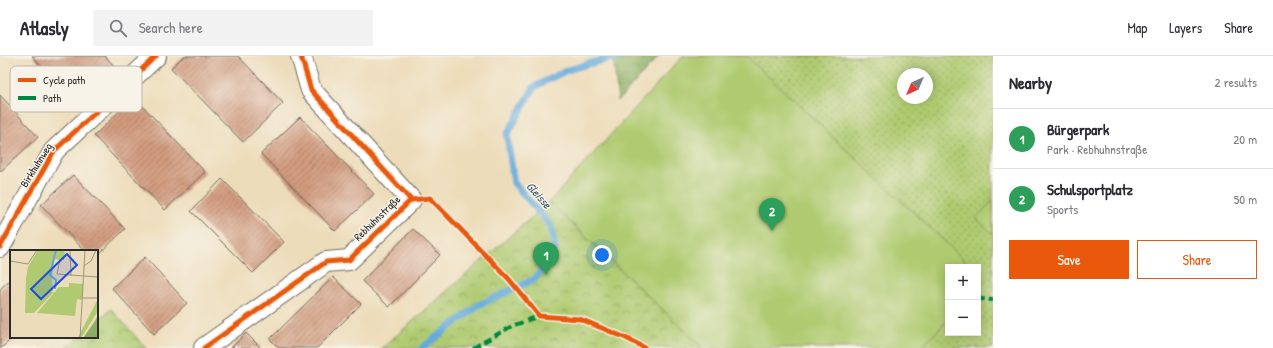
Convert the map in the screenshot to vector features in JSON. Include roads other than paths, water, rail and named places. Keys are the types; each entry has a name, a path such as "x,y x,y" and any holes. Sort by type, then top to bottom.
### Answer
{"street":[{"name":"Birkhuhnweg","path":"142,69 156,56"},
{"name":"Rebhuhnstraße","path":"204,348 326,262 349,260 411,200 311,90 301,56"},
{"name":"Birkhuhnweg","path":"0,247 54,150 95,112"}],"waterway":[{"name":"Gleisse","path":"422,348 479,305 535,279 555,250 551,226 514,183 507,135 534,87 565,71 622,56"}],"place":[{"name":"Schulsportplatz","path":"772,231"},
{"name":"Bürgerpark","path":"546,275"}]}
